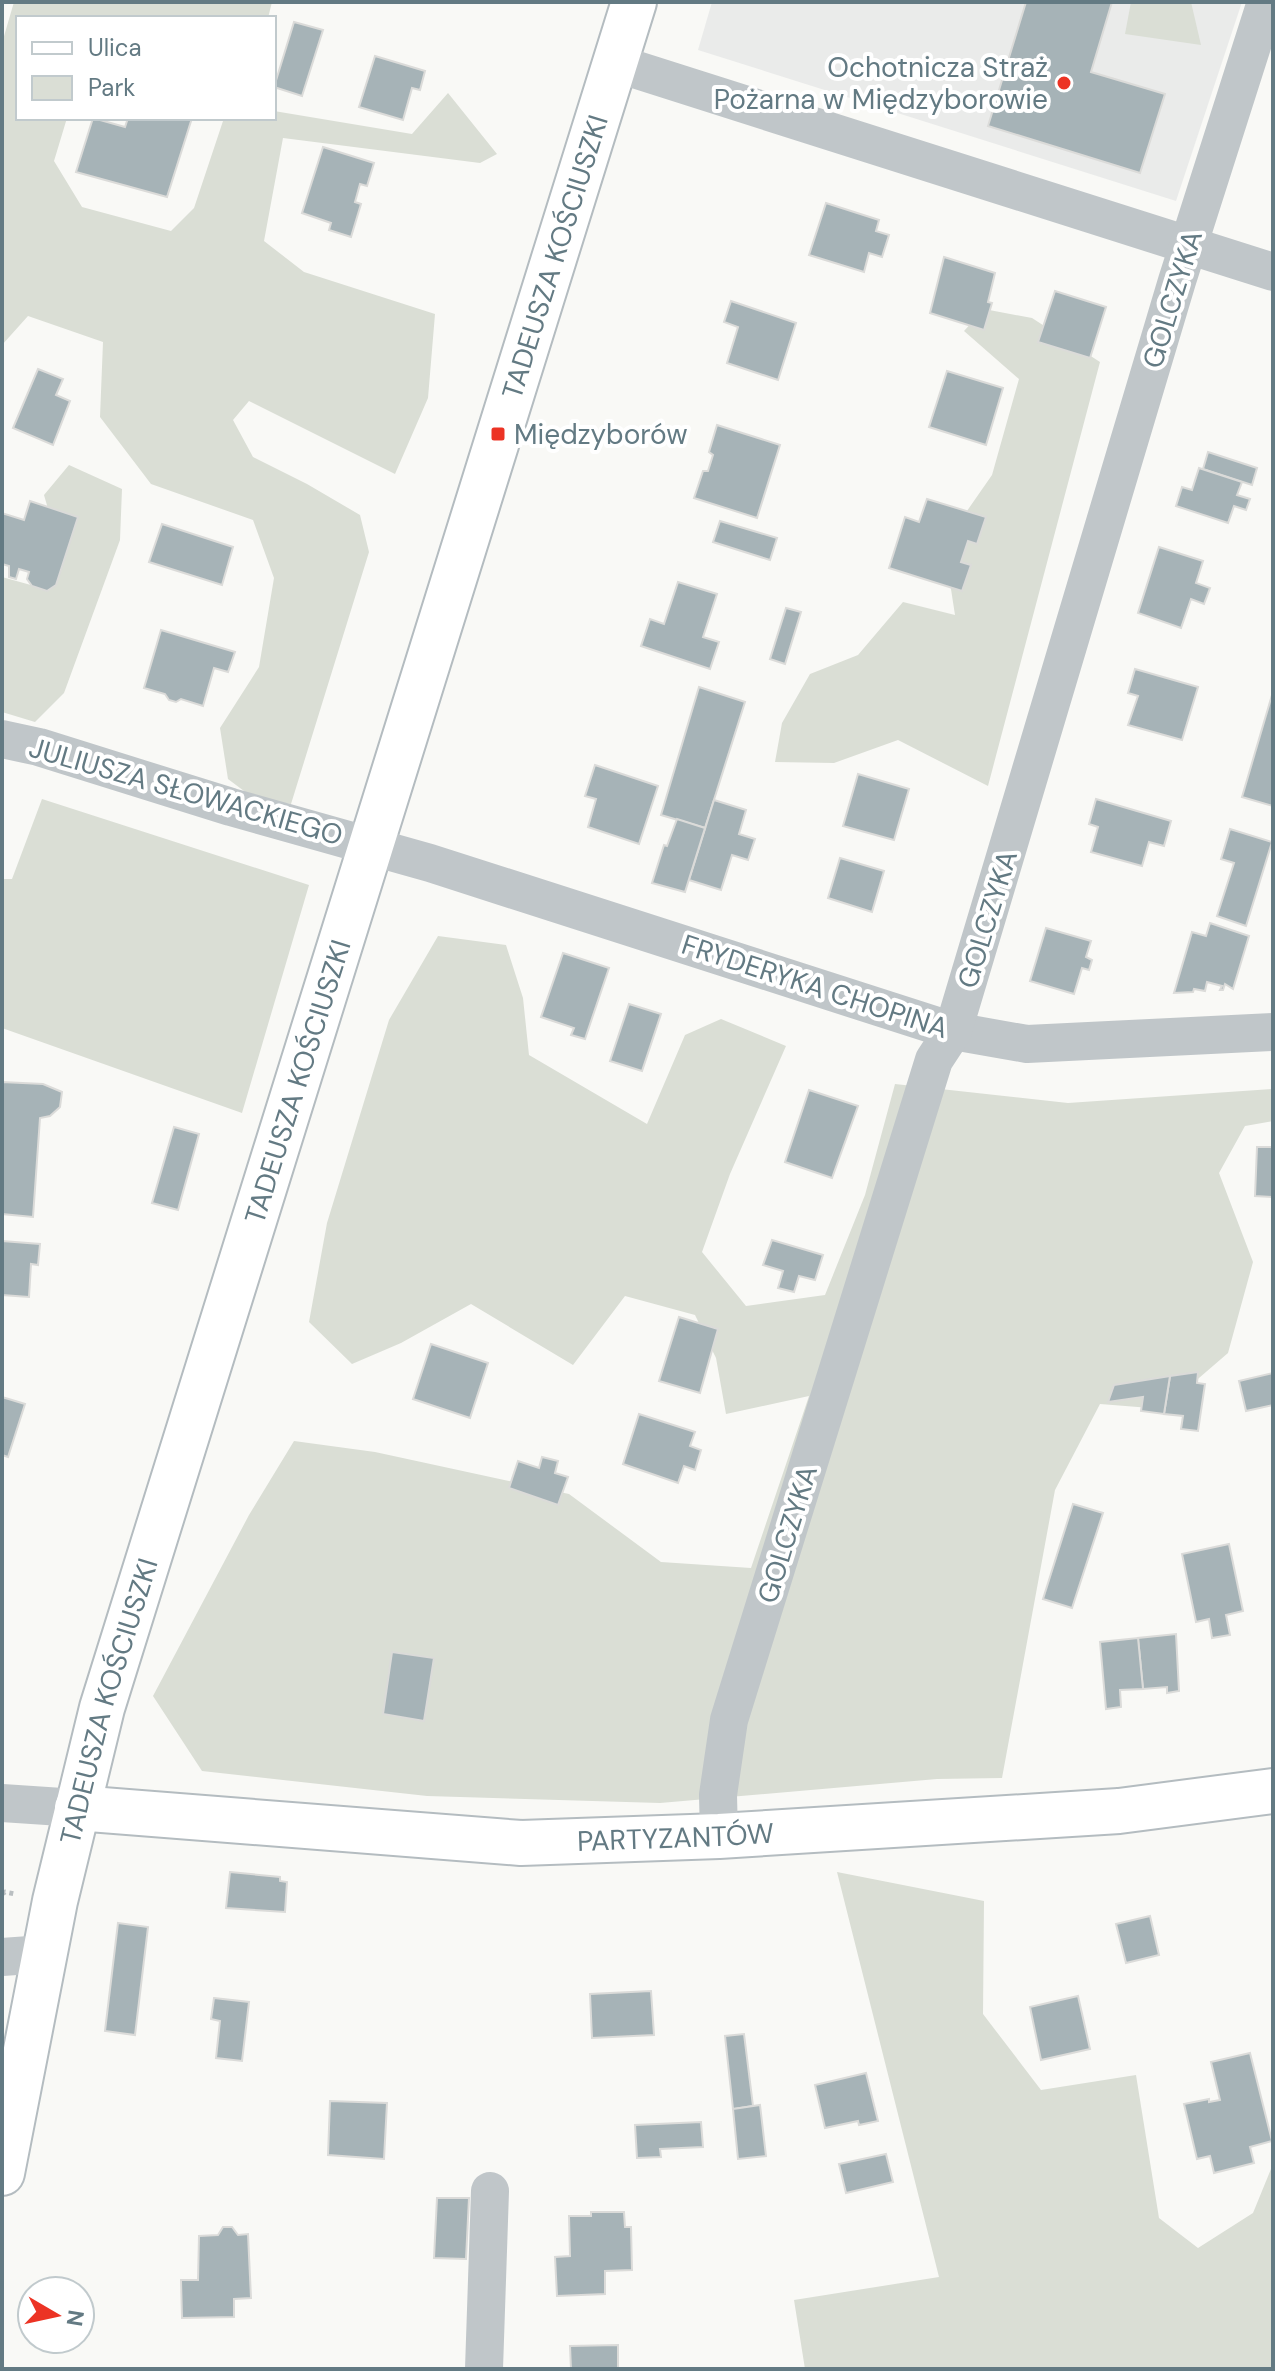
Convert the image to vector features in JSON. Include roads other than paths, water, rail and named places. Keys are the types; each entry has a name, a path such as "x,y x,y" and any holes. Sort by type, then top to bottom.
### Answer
{"main road":[{"name":"TADEUSZA KOŚCIUSZKI","path":"2,2173 23,1956 77,1808 102,1708 634,2"},
{"name":"PARTYZANTÓW","path":"77,1808 521,1843 719,1836 1119,1811 1273,1791"}],"street":[{"name":"GOLCZYKA","path":"719,1836 718,1795 729,1720 934,1060 953,1031 1188,245 1266,2"},
{"path":"615,63 1273,272"},
{"name":"JULIUSZA SŁOWACKIEGO","path":"2,739 39,747 231,807 369,844"},
{"name":"FRYDERYKA CHOPINA","path":"369,844 953,1031 1027,1044 1273,1032"},
{"path":"2,1803 77,1808"},
{"path":"484,2369 490,2191"}],"place":[{"name":"Ochotnicza Straż Pożarna w Międzyborowie","path":"1064,83"},
{"name":"Międzyborów","path":"498,434"}]}
